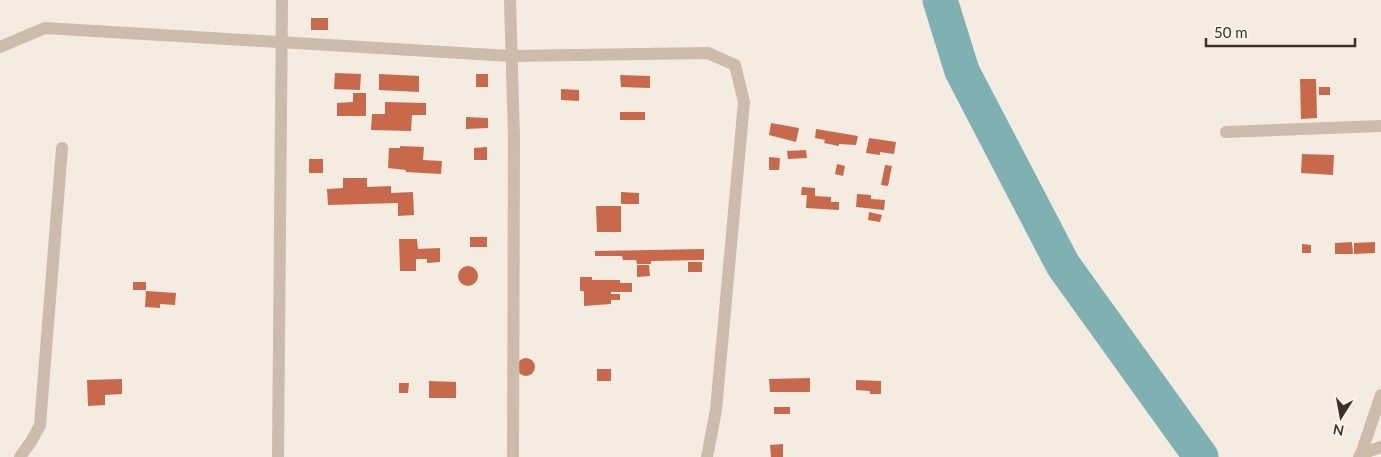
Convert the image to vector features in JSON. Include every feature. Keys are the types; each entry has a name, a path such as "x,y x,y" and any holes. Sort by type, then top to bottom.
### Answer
{"street":[{"path":"278,457 282,0"},
{"path":"510,0 514,138 513,457"},
{"path":"0,47 46,28 512,56 708,53 735,66 744,102 716,410 706,457"},
{"path":"1226,132 1381,126"},
{"path":"20,457 40,424 62,148"},
{"path":"1360,456 1381,396"},
{"path":"1360,456 1381,447"}],"building":[{"path":"311,18 328,18 328,30 311,30"},
{"path":"335,73 361,74 360,90 334,89"},
{"path":"379,74 419,76 419,92 379,90"},
{"path":"476,74 488,74 488,87 476,87"},
{"path":"620,75 650,76 650,88 621,87"},
{"path":"1300,79 1316,79 1317,118 1301,119"},
{"path":"1319,87 1330,87 1330,95 1319,95"},
{"path":"561,89 579,90 579,101 561,100"},
{"path":"353,93 366,93 366,116 337,116 337,103 353,102"},
{"path":"385,102 426,103 426,115 412,115 411,131 371,130 372,114 385,114"},
{"path":"620,112 645,112 645,120 620,120"},
{"path":"466,117 488,118 488,128 466,129"},
{"path":"771,123 799,128 796,142 769,135"},
{"path":"816,129 858,136 856,145 839,144 839,146 824,143 825,140 815,138"},
{"path":"869,138 896,142 894,154 866,153"},
{"path":"400,146 424,147 423,160 442,161 441,174 406,172 406,170 388,168 389,148 400,148"},
{"path":"487,147 487,160 474,160 474,148"},
{"path":"806,150 807,158 788,159 787,151"},
{"path":"1302,154 1334,155 1333,175 1301,173"},
{"path":"769,157 780,158 779,170 769,170"},
{"path":"309,159 323,159 323,173 309,173"},
{"path":"837,164 845,166 843,176 835,174"},
{"path":"885,165 892,166 888,186 881,185"},
{"path":"343,178 367,178 367,187 391,186 391,193 413,192 414,215 398,216 398,203 328,205 327,189 343,188"},
{"path":"802,187 815,188 815,196 831,197 831,202 839,202 839,210 806,208 807,195 801,195"},
{"path":"621,192 639,193 639,204 621,204"},
{"path":"857,194 871,195 871,199 885,200 884,210 856,207"},
{"path":"596,206 621,206 621,232 597,232"},
{"path":"869,212 882,215 880,222 868,220"},
{"path":"470,237 487,237 487,247 470,247"},
{"path":"399,239 417,239 418,249 440,248 440,262 427,263 427,259 416,259 416,271 400,271"},
{"path":"1352,242 1353,254 1335,254 1335,243"},
{"path":"1375,242 1375,253 1354,254 1354,243"},
{"path":"1302,244 1311,245 1311,253 1302,253"},
{"path":"704,249 704,260 651,261 651,264 637,264 636,260 623,260 622,256 595,256 595,251"},
{"path":"688,262 702,262 702,272 688,272"},
{"path":"637,265 649,265 650,276 637,277"},
{"path":"468,266 475,269 478,276 475,283 468,286 461,283 458,276 461,269"},
{"path":"580,277 592,277 592,280 620,280 620,283 632,283 632,292 611,292 611,294 620,294 620,300 611,300 611,304 584,306 584,291 580,291"},
{"path":"133,282 146,282 146,290 133,290"},
{"path":"146,291 176,293 175,305 160,304 160,308 145,307"},
{"path":"526,358 534,363 535,367 530,375 526,376 518,371 517,367 522,359"},
{"path":"597,369 611,369 611,381 597,381"},
{"path":"810,378 810,392 770,392 769,379"},
{"path":"122,379 122,394 105,395 105,405 88,406 87,380"},
{"path":"856,380 881,381 881,394 870,394 870,391 856,390"},
{"path":"429,381 456,382 456,398 429,398"},
{"path":"399,383 409,383 408,393 399,393"},
{"path":"774,407 790,407 790,414 774,414"},
{"path":"783,444 783,457 771,457 770,445"}],"waterway":[{"path":"940,0 962,71 1063,265 1201,457"}]}
